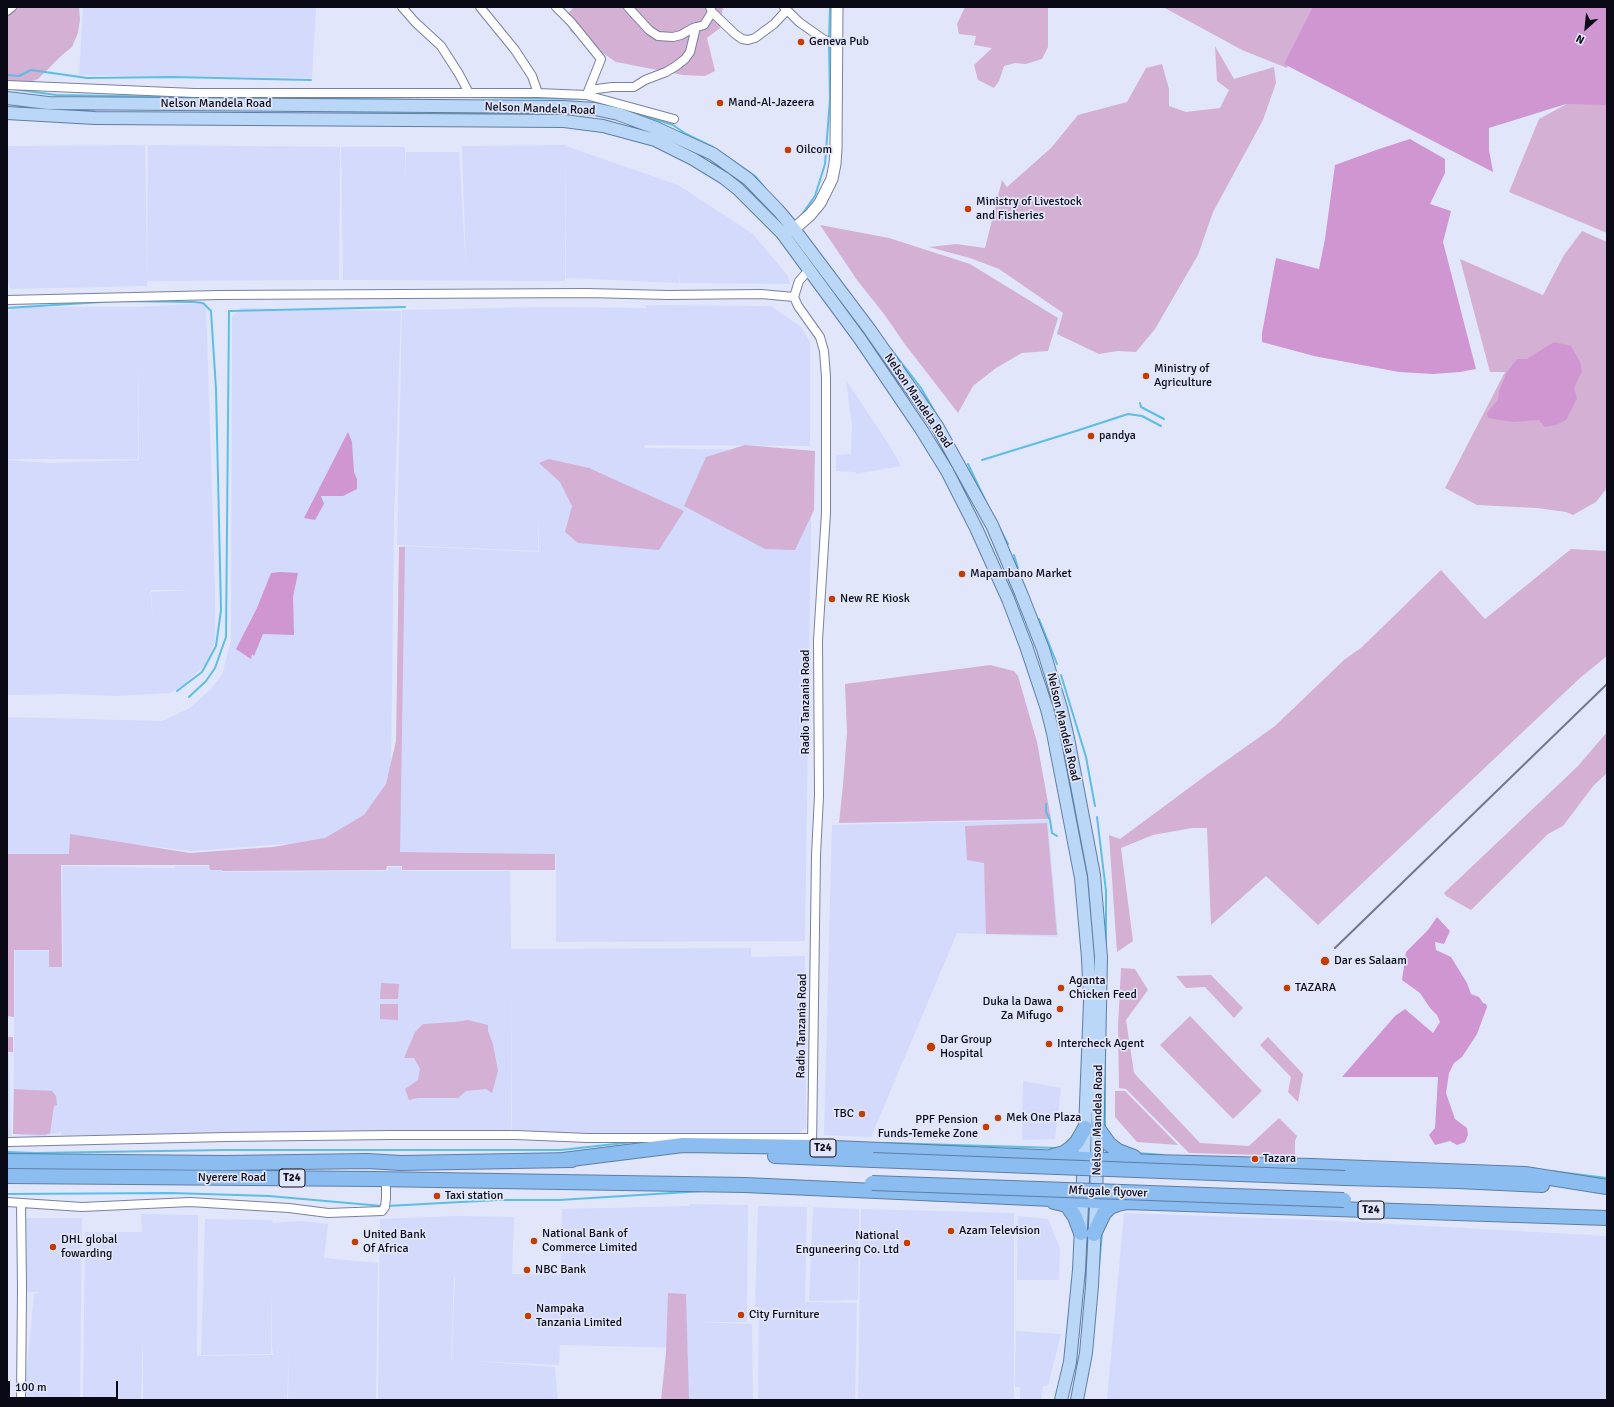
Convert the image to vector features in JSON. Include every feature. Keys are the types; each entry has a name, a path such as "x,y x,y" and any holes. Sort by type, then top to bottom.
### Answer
{"highway":[{"path":"1049,1158 1064,1153 1071,1148 1091,1127 1118,1151 1152,1162"},
{"name":"T24","path":"563,1160 684,1145 812,1142 1049,1158 1525,1174 1607,1187"},
{"name":"Mfugale flyover","path":"563,1160 683,1154 752,1155 1525,1184 1607,1191"},
{"name":"Nyerere Road","path":"7,1161 226,1163 367,1161 401,1163 563,1160"},
{"name":"Nyerere Road","path":"7,1176 578,1182"},
{"name":"Mfugale flyover","path":"578,1182 699,1176 1546,1207 1607,1213"},
{"name":"T24","path":"578,1182 745,1185 1025,1198 1607,1218"},
{"path":"1025,1198 1067,1205 1088,1234 1110,1208 1118,1204 1135,1201"}],"main road":[{"name":"Nelson Mandela Road","path":"7,98 48,103 548,107 595,110 618,114 656,128 713,154 748,180 778,210 794,229 870,330 937,426 992,525 1021,593 1051,672 1068,738 1094,875 1102,957 1091,1127 1086,1354 1077,1400"},
{"name":"Nelson Mandela Road","path":"7,113 95,118 564,121 603,126 655,140 693,159 724,178 754,204 782,233 860,339 921,429 947,471 976,528 1008,599 1026,646 1053,733 1081,878 1090,1002 1091,1127"},
{"name":"Nelson Mandela Road","path":"1061,1400 1070,1362 1088,1234"}],"street":[{"path":"7,11 12,7"},
{"path":"402,7 415,22 441,46 469,93"},
{"path":"480,7 515,50 532,76 538,93"},
{"path":"556,7 571,22 601,59 588,92"},
{"path":"628,7 649,30 658,36 673,37 704,25 711,9 735,34 742,39 748,40 755,38 774,24 786,9 799,22 816,34 836,45"},
{"path":"782,233 794,229 807,218 816,208 832,179 836,148 837,7"},
{"path":"7,85 194,93 588,92 612,87 634,87 645,80 666,72 676,66 685,59 690,52 696,27"},
{"path":"588,92 674,119"},
{"path":"7,300 219,295 587,293 669,295 761,294 794,297 799,281 809,270"},
{"name":"Radio Tanzania Road","path":"794,297 798,306 820,337 824,351 826,377 826,513 818,640 819,796 812,1142"},
{"path":"7,1142 390,1135 812,1142"},
{"path":"7,1202 82,1207 190,1202 289,1208 328,1213 382,1211 385,1206 386,1180"},
{"path":"21,1203 21,1400"}],"shaded area":[{"path":"17,7 79,7 80,20 78,33 72,47 38,79 23,85 7,84 7,15"},
{"path":"83,7 316,7 312,78 79,75"},
{"path":"574,7 723,7 720,28 707,38 715,71 705,76 683,75 616,62 570,31 569,12"},
{"path":"965,7 1048,7 1048,47 1042,59 1026,64 1015,63 1004,66 999,81 994,88 978,80 974,65 992,48 974,45 976,36 959,34 957,24"},
{"path":"1163,7 1317,7 1287,68 1242,50"},
{"path":"1313,7 1607,7 1607,105 1566,104 1489,128 1489,150 1493,172 1284,64"},
{"path":"1215,46 1234,79 1274,67 1276,83 1263,120 1213,212 1198,255 1155,329 1136,352 1118,351 1099,354 1057,334 1063,313 999,269 970,258 929,247 956,244 985,248 1002,180 1007,187 1051,148 1078,115 1127,102 1146,68 1162,64 1169,89 1169,106 1186,112 1220,108 1229,90 1217,81"},
{"path":"1607,82 1607,233 1509,192 1539,119"},
{"path":"1410,139 1445,159 1445,173 1430,204 1451,211 1443,242 1476,369 1433,374 1399,372 1314,356 1262,342 1262,333 1276,258 1319,269 1325,239 1335,165"},
{"path":"145,145 147,278 148,145 340,147 339,280 147,281 147,286 11,289 7,280 7,146"},
{"path":"566,145 565,281 343,280 341,147 405,147 406,184 406,152 459,152 466,269 462,146"},
{"path":"566,146 678,185 753,234 788,276 790,284 680,283 680,276 679,283 566,278"},
{"path":"820,225 889,238 970,264 1058,318 1048,351 1022,353 996,368 973,386 958,413 857,280"},
{"path":"1582,231 1607,242 1607,488 1596,502 1573,515 1566,512 1537,508 1477,505 1445,488 1505,372 1490,372 1460,259 1543,295 1564,255"},
{"path":"206,303 215,590 215,642 205,664 184,685 170,693 115,696 69,694 7,695 7,460 50,463 139,460 138,351 138,459 7,459 7,313 14,307 138,307","holes":["150,590 193,590 151,592 153,620"]},
{"path":"646,305 771,306 801,327 810,342 810,446 645,445 644,448 812,451 805,941 556,942 556,854 397,852 402,546 539,552 539,514 538,551 397,545 402,310 541,307 646,308"},
{"path":"240,308 401,311 394,520 391,769 386,787 364,819 325,841 192,851 70,837 69,857 7,857 7,717 162,721 190,708 212,688 222,674 231,640 232,317"},
{"path":"1554,342 1571,346 1580,362 1582,371 1574,388 1577,399 1566,420 1556,425 1545,427 1539,420 1513,422 1488,418 1487,413 1498,400 1499,391 1507,372 1517,359 1527,359"},
{"path":"846,380 891,448 901,466 856,474 856,472 836,471 836,455 851,454 852,425"},
{"path":"348,432 352,442 357,489 343,496 321,496 324,504 315,520 304,518"},
{"path":"745,445 815,451 814,510 795,550 765,549 684,506 706,457"},
{"path":"549,459 589,468 684,511 659,550 578,543 565,532 572,506 560,482 539,463"},
{"path":"399,547 405,547 400,852 555,854 555,870 402,870 402,866 387,866 386,870 222,871 210,870 209,865 61,865 62,967 49,967 49,950 14,950 14,1017 7,1016 7,854 69,854 70,834 190,853 273,847 325,838 364,815 386,784 396,741"},
{"path":"1571,549 1607,551 1607,656 1580,678 1318,925 1266,876 1211,925 1207,828 1192,828 1153,835 1121,848 1133,941 1117,952 1109,835 1120,839 1275,726 1345,659 1361,648 1441,570 1485,619"},
{"path":"271,573 298,573 293,597 294,635 263,634 254,656 252,654 251,659 236,649 257,608"},
{"path":"990,665 1014,671 1018,676 1037,742 1051,819 839,823 847,733 845,684"},
{"path":"1607,732 1607,773 1594,785 1563,826 1548,834 1471,910 1446,896 1444,893 1578,766"},
{"path":"1048,820 1058,937 957,933 871,1137 824,1135 832,825"},
{"path":"1047,823 1057,935 986,934 984,863 967,860 965,826"},
{"path":"62,866 175,868 175,866 209,866 209,870 221,870 222,872 388,871 388,867 401,867 402,871 510,871 511,949 751,948 751,957 805,956 806,1128 799,1133 512,1136 511,979 511,1132 61,1135 61,1132 42,1137 13,1134 15,950 49,951 49,967 63,967"},
{"path":"1437,917 1450,931 1444,944 1435,942 1436,950 1451,957 1467,983 1471,994 1479,997 1487,1007 1477,1034 1462,1057 1454,1063 1449,1073 1446,1093 1455,1119 1467,1128 1468,1135 1465,1142 1457,1145 1450,1141 1435,1145 1429,1135 1435,1128 1438,1077 1342,1077 1395,1016 1405,1009 1433,1033 1440,1022 1437,1015 1430,1008 1420,993 1402,980 1406,952 1428,930"},
{"path":"1121,968 1135,969 1148,990 1126,1020 1134,1073 1200,1143 1249,1146 1279,1118 1297,1136 1295,1141 1295,1156 1189,1153 1126,1089 1119,1088 1118,1027"},
{"path":"1211,975 1243,1008 1234,1018 1205,987 1186,988 1176,976"},
{"path":"381,983 399,984 398,999 380,999"},
{"path":"380,1004 398,1004 398,1020 380,1019"},
{"path":"1190,1016 1262,1091 1233,1119 1160,1045"},
{"path":"468,1020 488,1025 488,1031 493,1044 498,1071 492,1093 486,1089 466,1091 458,1098 418,1098 409,1100 405,1089 418,1080 420,1069 414,1058 404,1058 415,1032 423,1024"},
{"path":"7,1037 13,1037 13,1052 7,1052"},
{"path":"1268,1037 1303,1074 1298,1102 1288,1092 1291,1077 1260,1045"},
{"path":"9,1053 11,1136 7,1136 7,1054"},
{"path":"1023,1081 1061,1088 1055,1139 1022,1140"},
{"path":"14,1089 52,1091 56,1096 57,1105 54,1106 50,1133 45,1135 13,1134"},
{"path":"1115,1091 1125,1091 1178,1145 1137,1142 1115,1117"},
{"path":"689,1204 748,1205 747,1322 697,1322 752,1324 753,1400 687,1400 688,1348 560,1345 559,1365 472,1361 555,1367 558,1400 378,1400 380,1219 456,1216 514,1217 512,1274 561,1275 562,1209 689,1206","holes":["455,1277 452,1360 451,1359"]},
{"path":"758,1206 807,1207 805,1302 857,1303 855,1400 758,1400 759,1307 755,1307"},
{"path":"813,1207 859,1209 858,1300 809,1301"},
{"path":"861,1209 1014,1213 1014,1400 858,1400"},
{"path":"1124,1213 1339,1221 1607,1236 1607,1400 1107,1400"},
{"path":"141,1214 198,1215 197,1356 275,1355 272,1347 271,1284 271,1354 201,1355 205,1219 272,1220 273,1223 300,1221 328,1224 324,1258 378,1263 376,1400 288,1400 289,1356 287,1400 143,1400 143,1336 141,1400 83,1400 85,1232 142,1232"},
{"path":"1018,1216 1048,1219 1060,1248 1059,1280 1017,1280"},
{"path":"23,1218 82,1218 80,1400 24,1400 34,1294 40,1292 25,1292"},
{"path":"668,1293 686,1294 689,1400 661,1400 666,1353"},
{"path":"1016,1331 1061,1334 1048,1386 1043,1386 1041,1400 1020,1400 1020,1387 1015,1387"}],"waterway":[{"path":"829,40 830,7"},
{"path":"800,217 815,196 825,164 830,99 829,44"},
{"path":"7,75 19,76 31,70 87,78 172,77 311,80"},
{"path":"13,89 56,95 234,98"},
{"path":"260,99 426,97"},
{"path":"470,97 586,99"},
{"path":"626,110 673,125 686,134 713,147 755,176 765,188"},
{"path":"7,308 117,301 194,302 203,303 211,311 216,389 221,610 216,646 202,672 177,691"},
{"path":"189,697 206,681 215,668 226,637 229,311 405,307"},
{"path":"891,349 921,388 939,419"},
{"path":"1140,403 1141,407 1164,419"},
{"path":"982,460 1128,414 1142,416 1161,426"},
{"path":"968,464 988,506"},
{"path":"1000,529 1008,544"},
{"path":"1014,555 1018,568"},
{"path":"1039,619 1057,664"},
{"path":"1061,675 1086,757 1095,806"},
{"path":"1046,804 1046,812 1050,820 1052,833 1057,836"},
{"path":"1097,817 1106,891 1106,945"},
{"path":"1105,1032 1105,1127"},
{"path":"7,1152 35,1153 225,1150 561,1150 633,1142"},
{"path":"886,1143 1057,1148"},
{"path":"1137,1153 1163,1155"},
{"path":"1551,1171 1607,1178"},
{"path":"387,1206 498,1200 559,1200 704,1191"},
{"path":"7,1194 171,1193 269,1196 382,1206"},
{"path":"926,1200 951,1201"},
{"path":"1099,1267 1102,1233"}],"railway":[{"path":"1335,948 1607,684"}],"place":[{"name":"Geneva Pub","path":"801,42"},
{"name":"Mand-Al-Jazeera","path":"720,103"},
{"name":"Oilcom","path":"788,150"},
{"name":"Ministry of Livestock and Fisheries","path":"968,209"},
{"name":"Ministry of Agriculture","path":"1146,376"},
{"name":"pandya","path":"1091,436"},
{"name":"Mapambano Market","path":"962,574"},
{"name":"New RE Kiosk","path":"832,599"},
{"name":"Dar es Salaam","path":"1325,961"},
{"name":"Aganta Chicken Feed","path":"1061,988"},
{"name":"TAZARA","path":"1287,988"},
{"name":"Duka la Dawa Za Mifugo","path":"1060,1009"},
{"name":"Intercheck Agent","path":"1049,1044"},
{"name":"Dar Group Hospital","path":"931,1047"},
{"name":"TBC","path":"862,1114"},
{"name":"Mek One Plaza","path":"998,1118"},
{"name":"PPF Pension Funds-Temeke Zone","path":"986,1127"},
{"name":"Tazara","path":"1255,1159"},
{"name":"Taxi station","path":"437,1196"},
{"name":"Azam Television","path":"951,1231"},
{"name":"National Bank of Commerce Limited","path":"534,1241"},
{"name":"United Bank Of Africa","path":"355,1242"},
{"name":"National Enguneering Co. Ltd","path":"907,1243"},
{"name":"DHL global fowarding","path":"53,1247"},
{"name":"NBC Bank","path":"527,1270"},
{"name":"City Furniture","path":"741,1315"},
{"name":"Nampaka Tanzania Limited","path":"528,1316"}]}
